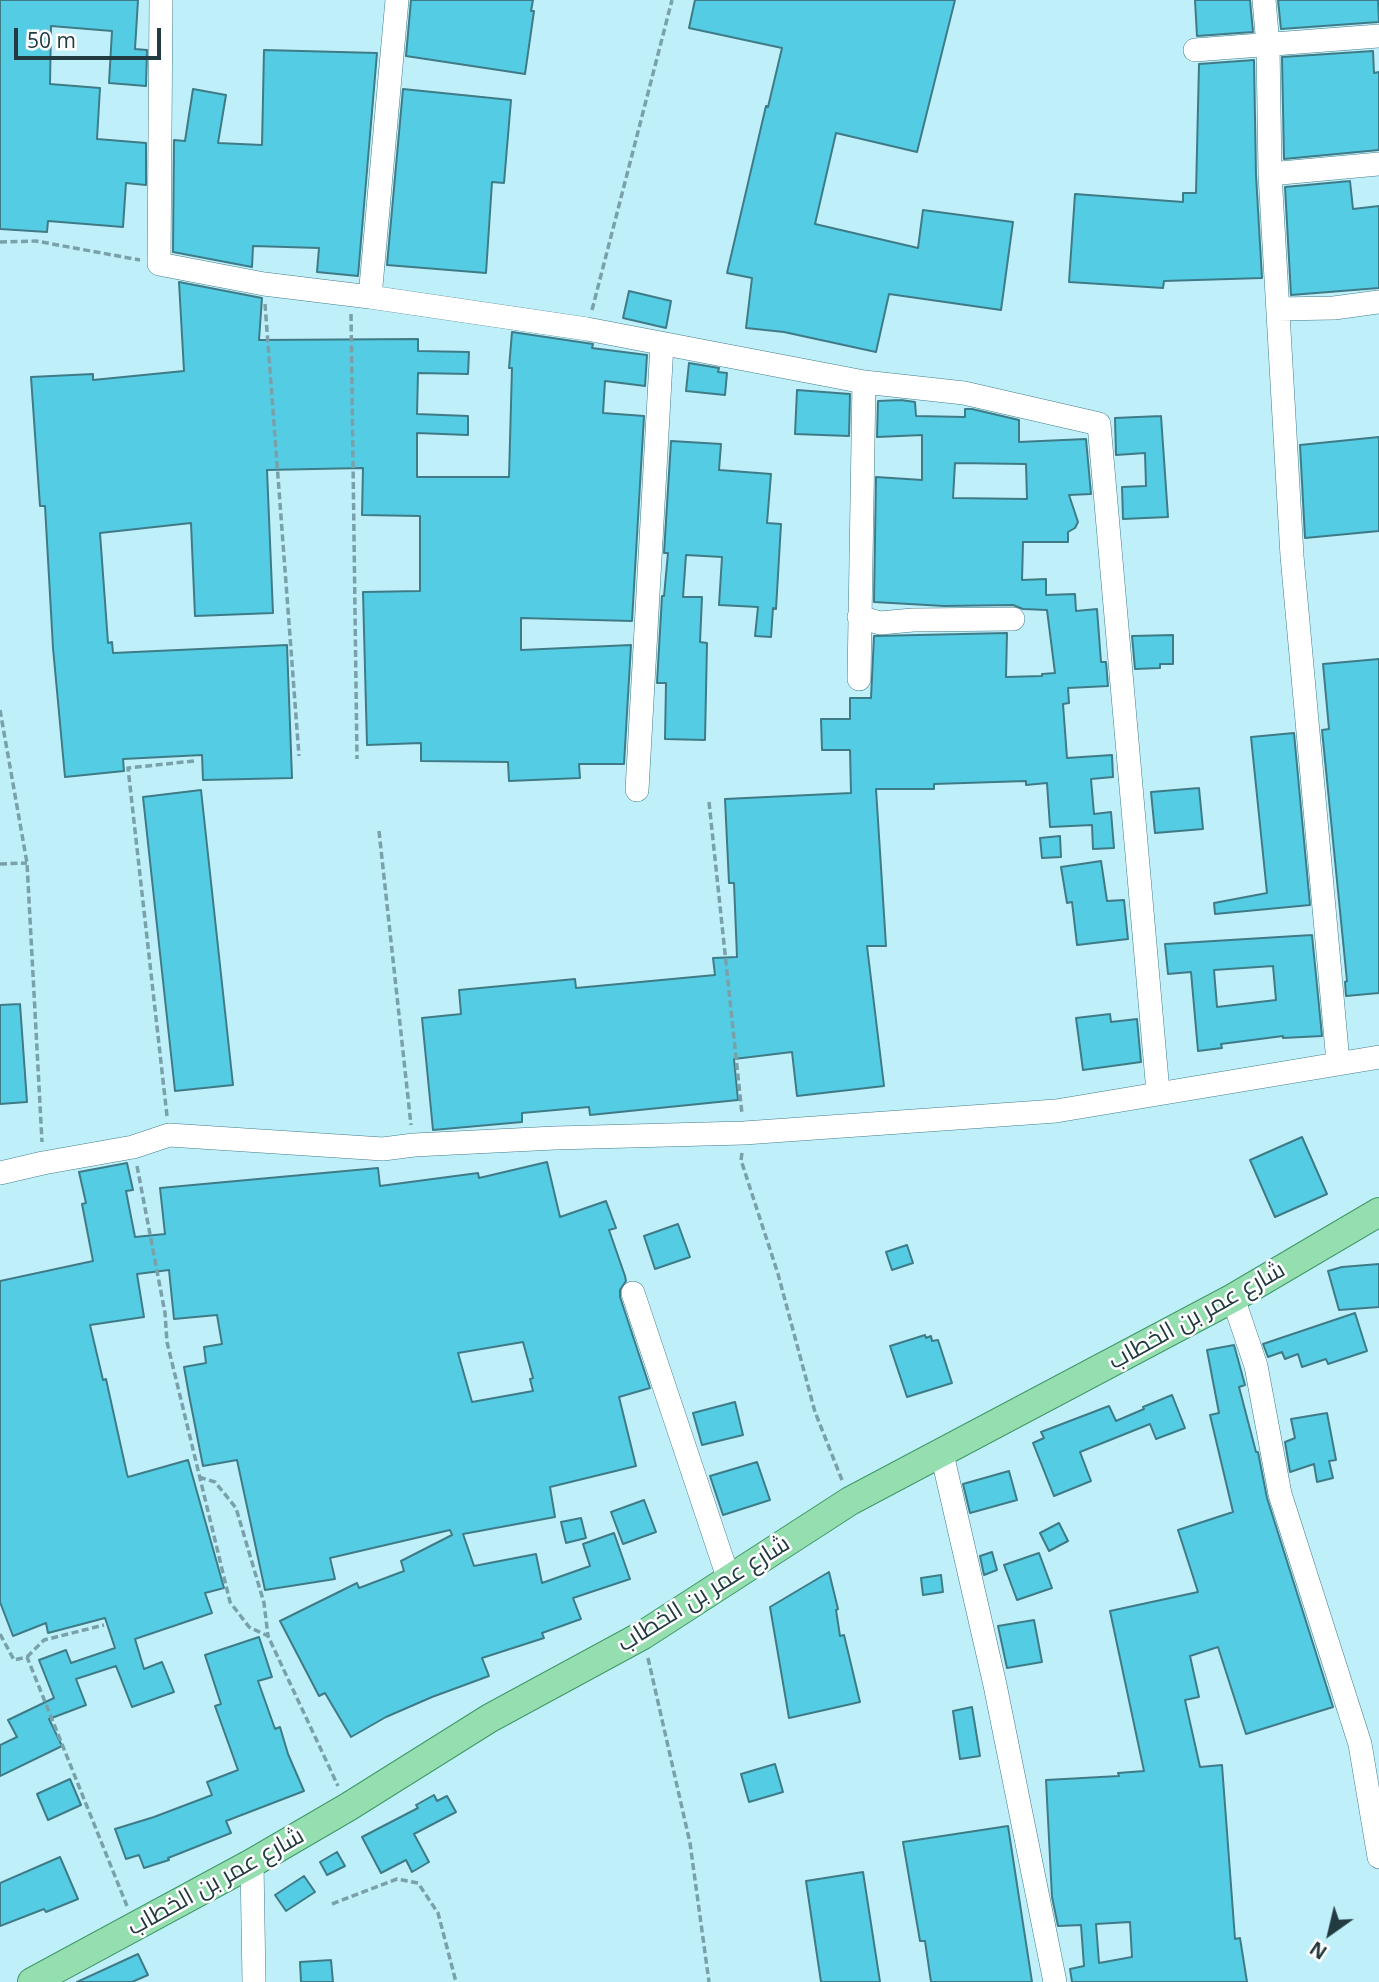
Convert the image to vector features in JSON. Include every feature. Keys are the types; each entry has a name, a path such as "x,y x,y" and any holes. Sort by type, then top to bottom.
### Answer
{"main road":[{"name":"شارع عمر بن الخطاب","path":"32,1982 252,1863 348,1807 490,1718 643,1635 850,1501 1233,1298 1379,1212"}],"street":[{"path":"161,0 159,264 264,285 360,295 587,329 864,382 964,393 1099,424 1157,1092"},
{"path":"360,295 397,0"},
{"path":"1265,0 1270,174 1292,556 1338,1062"},
{"path":"1195,50 1379,36"},
{"path":"1270,174 1379,164"},
{"path":"1278,309 1334,308 1379,302"},
{"path":"638,790 662,344"},
{"path":"859,679 864,382"},
{"path":"859,617 880,623 1013,619"},
{"path":"0,1173 133,1147 169,1135 383,1149 555,1138 744,1133 1056,1111 1379,1057"},
{"path":"633,1293 729,1580"},
{"path":"1233,1298 1256,1366 1280,1494 1360,1744 1379,1857"},
{"path":"943,1454 995,1685 1055,1982"},
{"path":"252,1863 254,1982"}],"path":[{"path":"587,329 672,0"},
{"path":"0,242 36,240 159,264"},
{"path":"264,285 299,756"},
{"path":"357,759 360,295"},
{"path":"0,710 27,863 43,1163"},
{"path":"169,1135 128,768 194,761"},
{"path":"709,802 744,1133 741,1160 778,1274 815,1412 850,1501"},
{"path":"379,831 414,1145"},
{"path":"0,864 27,863"},
{"path":"133,1147 165,1313 167,1342 230,1602 249,1627 268,1636"},
{"path":"199,1477 215,1482 236,1508 264,1603 268,1636 348,1807"},
{"path":"0,1634 14,1660 27,1657 44,1640 104,1625"},
{"path":"643,1635 690,1843 709,1982"},
{"path":"27,1657 136,1927"},
{"path":"332,1904 397,1879 418,1883 438,1913 456,1982"}],"building":[{"path":"0,0 138,0 135,49 147,50 146,86 109,83 112,31 51,26 50,84 100,88 97,139 146,143 146,185 126,183 123,227 48,221 47,232 0,229"},
{"path":"411,0 533,0 531,11 534,11 525,74 406,56"},
{"path":"695,0 955,0 917,152 836,133 815,224 918,248 923,210 1013,222 1001,310 889,294 876,352 784,332 746,328 752,278 727,273 782,48 689,28"},
{"path":"1195,0 1250,0 1253,32 1197,36"},
{"path":"1278,0 1378,0 1379,22 1281,29"},
{"path":"264,50 377,53 358,276 317,272 319,248 253,246 252,267 173,252 174,140 185,141 193,89 226,95 218,143 262,145"},
{"path":"1373,51 1374,73 1379,72 1379,150 1284,159 1282,57"},
{"path":"1254,60 1256,175 1262,278 1164,281 1163,288 1069,282 1075,194 1183,202 1183,193 1196,193 1199,64"},
{"path":"403,89 511,100 504,183 492,182 486,273 387,265"},
{"path":"1350,181 1353,209 1379,206 1379,288 1291,295 1285,187"},
{"path":"179,282 262,298 259,340 418,339 418,351 469,352 468,374 418,373 417,414 468,416 468,435 417,433 417,477 509,477 512,368 509,368 512,332 593,344 592,348 647,355 645,386 605,381 603,413 644,416 632,621 521,618 521,650 631,645 624,764 579,764 580,778 509,781 508,762 421,761 421,743 367,745 363,592 420,591 420,516 362,515 363,468 267,470 273,613 195,616 191,523 100,533 108,643 112,642 113,653 287,645 292,778 203,780 202,755 123,759 124,771 65,777 53,648 45,506 40,506 31,377 93,374 93,380 184,371"},
{"path":"629,291 671,301 666,328 623,318"},
{"path":"689,363 719,368 718,372 727,373 725,395 686,391"},
{"path":"797,390 850,394 849,436 795,434"},
{"path":"878,401 915,402 916,416 965,417 965,409 972,409 1019,420 1019,442 1086,439 1091,494 1069,495 1078,522 1075,528 1068,532 1068,542 1023,542 1022,580 1046,579 1046,595 1075,594 1076,611 1097,609 1101,662 1106,662 1108,686 1068,688 1069,703 1063,704 1067,758 1112,755 1113,777 1091,779 1094,814 1111,812 1114,848 1093,849 1092,825 1050,827 1047,783 1026,785 1026,781 934,784 934,789 876,789 886,946 867,946 884,1086 797,1096 792,1052 734,1059 738,1100 590,1115 589,1107 522,1113 522,1122 433,1130 422,1018 461,1014 459,990 575,979 576,988 715,975 713,958 737,957 734,883 729,883 725,799 851,793 850,750 822,750 821,719 850,719 850,698 871,698 874,636 1007,633 1006,677 1055,673 1047,610 1023,609 1013,605 944,606 874,602 876,477 922,480 922,435 877,437","holes":["955,463 1026,464 1027,499 953,498"]},
{"path":"1161,416 1168,517 1123,519 1122,487 1146,486 1145,453 1116,455 1115,418"},
{"path":"1379,437 1379,531 1305,538 1300,445"},
{"path":"671,441 721,444 719,470 771,474 767,523 781,524 776,609 773,608 771,637 755,636 758,607 719,605 722,557 686,555 683,597 702,597 700,642 707,643 705,740 665,739 666,683 657,683 662,596 668,553 664,553"},
{"path":"1173,635 1173,664 1160,664 1160,668 1135,669 1132,636"},
{"path":"1379,659 1379,993 1346,996 1347,981 1322,730 1329,729 1323,664"},
{"path":"1294,733 1310,905 1215,914 1214,903 1267,893 1251,737"},
{"path":"1199,788 1203,829 1155,833 1151,792"},
{"path":"201,790 233,1085 175,1091 143,797"},
{"path":"1060,836 1061,857 1042,858 1040,838"},
{"path":"1101,861 1107,901 1124,900 1128,939 1077,945 1072,902 1067,903 1061,867"},
{"path":"1312,935 1322,1036 1283,1036 1221,1044 1222,1048 1198,1051 1191,972 1168,974 1165,944","holes":["1273,966 1276,1000 1217,1007 1214,970"]},
{"path":"20,1004 27,1102 0,1104 0,1005"},
{"path":"1110,1014 1111,1022 1137,1019 1141,1062 1083,1070 1076,1018"},
{"path":"1302,1137 1327,1194 1275,1217 1250,1160"},
{"path":"547,1162 560,1217 606,1201 616,1228 609,1230 626,1281 620,1290 620,1297 650,1388 619,1397 636,1466 550,1487 555,1517 463,1534 474,1566 536,1554 542,1583 590,1566 583,1544 614,1533 630,1579 573,1598 581,1619 542,1633 544,1638 482,1658 489,1676 386,1717 351,1737 325,1693 319,1696 280,1621 357,1583 359,1588 404,1571 401,1561 452,1535 450,1530 330,1558 335,1579 265,1590 237,1460 203,1466 184,1367 206,1363 204,1347 222,1344 217,1315 174,1319 169,1270 137,1274 144,1317 90,1325 103,1380 106,1379 127,1474 128,1477 188,1460 224,1588 205,1593 212,1613 135,1639 144,1669 162,1662 174,1692 132,1707 116,1666 76,1679 86,1705 49,1719 62,1746 0,1776 0,1745 17,1737 8,1720 54,1698 39,1660 66,1650 71,1663 115,1648 105,1618 48,1633 46,1623 13,1636 0,1602 0,1281 93,1261 79,1172 127,1163 133,1190 126,1191 135,1237 165,1234 160,1188 378,1168 380,1186 478,1173 479,1178","holes":["523,1342 533,1378 530,1379 533,1391 472,1402 458,1353"]},
{"path":"678,1224 690,1257 655,1269 644,1236"},
{"path":"907,1245 913,1263 892,1270 886,1252"},
{"path":"1379,1264 1379,1307 1339,1310 1328,1271"},
{"path":"1355,1313 1367,1351 1328,1364 1326,1359 1302,1367 1298,1354 1285,1359 1282,1352 1268,1357 1263,1344"},
{"path":"925,1335 926,1338 931,1336 932,1341 938,1340 952,1383 907,1397 890,1346"},
{"path":"1234,1345 1245,1385 1239,1387 1258,1452 1267,1498 1333,1707 1246,1734 1218,1647 1190,1656 1199,1697 1185,1700 1200,1767 1222,1765 1235,1939 1240,1938 1247,1982 1072,1982 1070,1969 1084,1966 1081,1925 1058,1926 1052,1897 1046,1780 1119,1776 1118,1773 1144,1771 1110,1611 1198,1592 1178,1530 1233,1512 1210,1415 1219,1413 1207,1350","holes":["1130,1922 1132,1957 1099,1963 1096,1924"]},
{"path":"1172,1395 1185,1428 1156,1439 1150,1424 1080,1452 1091,1481 1054,1496 1033,1443 1044,1438 1041,1432 1109,1406 1116,1421"},
{"path":"735,1402 743,1435 702,1445 693,1413"},
{"path":"1327,1413 1336,1460 1329,1461 1333,1478 1317,1482 1314,1464 1290,1472 1285,1442 1295,1438 1291,1419"},
{"path":"757,1462 770,1500 723,1515 710,1476"},
{"path":"1009,1471 1017,1500 970,1513 963,1484"},
{"path":"644,1500 656,1532 623,1544 611,1512"},
{"path":"581,1518 586,1538 566,1543 561,1522"},
{"path":"1059,1523 1068,1541 1049,1551 1040,1533"},
{"path":"992,1552 997,1570 984,1575 980,1556"},
{"path":"1039,1553 1052,1588 1017,1600 1004,1565"},
{"path":"829,1572 838,1609 840,1636 844,1635 860,1702 789,1718 770,1607"},
{"path":"941,1575 943,1592 923,1595 921,1578"},
{"path":"1034,1620 1042,1662 1007,1668 998,1626"},
{"path":"259,1637 272,1677 258,1681 275,1729 280,1727 304,1791 226,1821 231,1833 168,1858 169,1860 144,1868 139,1855 126,1859 115,1829 212,1795 207,1782 238,1770 215,1706 221,1704 205,1655"},
{"path":"972,1707 980,1756 960,1759 953,1711"},
{"path":"775,1764 783,1792 749,1802 741,1774"},
{"path":"70,1779 81,1805 48,1820 37,1794"},
{"path":"434,1795 437,1801 447,1796 456,1812 414,1834 429,1862 412,1872 406,1860 381,1873 362,1837 418,1808 416,1805"},
{"path":"1008,1826 1032,1982 931,1982 925,1941 920,1941 903,1842"},
{"path":"337,1852 345,1866 327,1875 320,1862"},
{"path":"60,1857 78,1899 0,1926 0,1883"},
{"path":"863,1872 880,1982 821,1982 806,1881"},
{"path":"304,1876 315,1892 286,1911 275,1895"},
{"path":"138,1954 148,1975 132,1982 77,1982"},
{"path":"331,1960 333,1982 301,1982 300,1962"}]}
